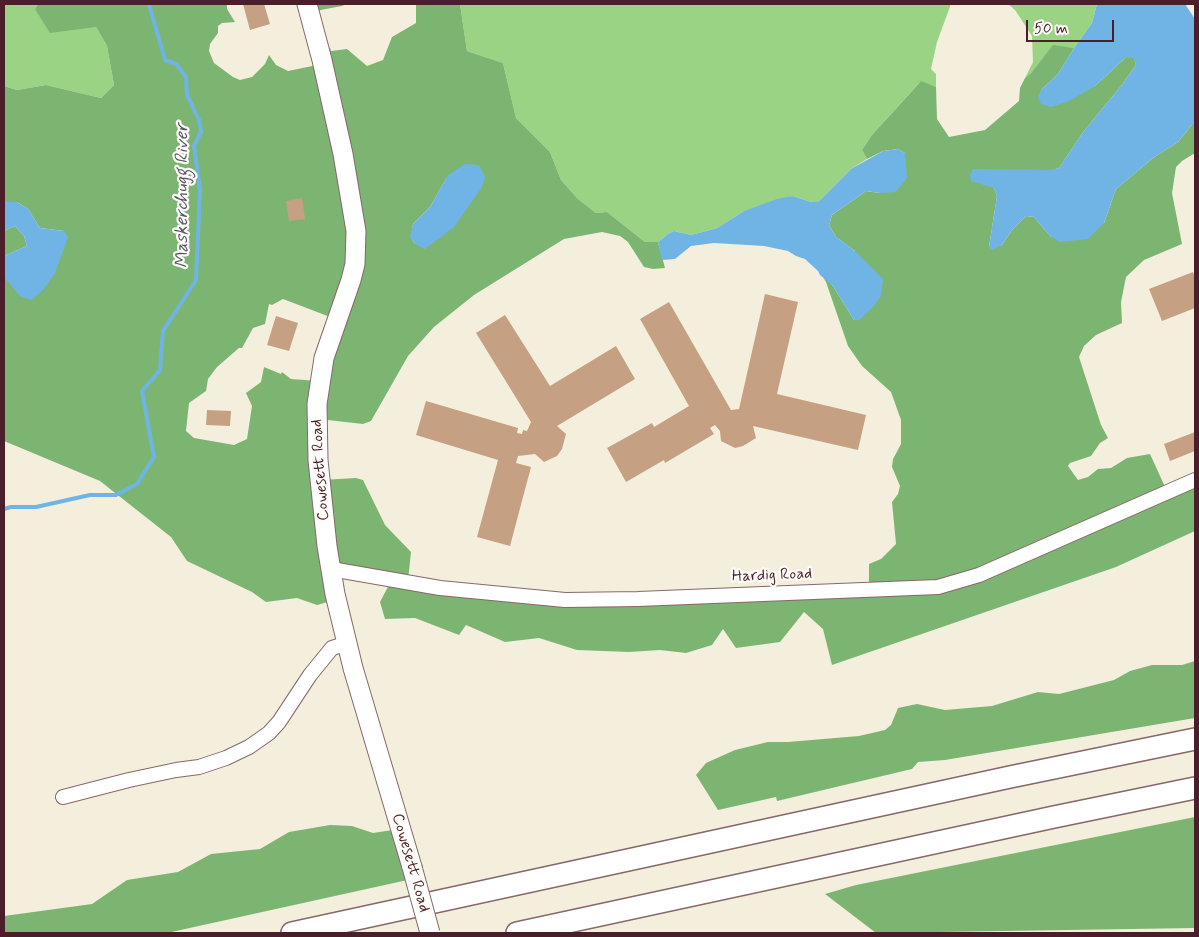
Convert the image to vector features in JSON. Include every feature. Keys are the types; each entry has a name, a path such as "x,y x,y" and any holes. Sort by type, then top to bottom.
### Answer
{"highway":[{"path":"292,933 1000,779 1195,739"},
{"path":"517,933 1045,818 1195,788"}],"main road":[{"name":"Cowesett Road","path":"307,4 322,60 343,154 356,231 353,272 347,297 324,358 317,404 318,460 331,569 353,668 430,933"}],"street":[{"name":"Hardig Road","path":"331,569 440,588 565,600 638,599 938,587 979,575 1195,480"},
{"path":"63,797 129,780 199,767 226,758 248,747 269,733 279,722 310,675 332,648 348,643"}],"green space":[{"path":"4,4 38,4 35,9 85,27 96,27 107,46 114,85 101,98 46,85 17,90 4,86"},
{"path":"38,4 227,4 227,9 235,22 222,23 218,26 218,33 210,44 209,51 214,63 240,80 252,77 265,64 269,55 276,65 288,71 322,64 321,51 330,48 331,51 347,49 367,66 383,60 392,37 416,23 416,4 460,4 467,51 503,63 516,118 550,152 561,180 578,199 596,213 607,212 645,242 658,242 665,268 653,269 644,267 628,242 620,236 602,232 564,239 474,295 434,327 408,356 371,421 363,424 319,419 322,480 356,478 363,480 385,525 411,552 408,580 504,595 869,589 869,564 881,559 896,544 892,502 898,494 900,486 892,467 893,459 901,444 901,420 891,392 862,366 848,346 826,282 821,274 833,286 854,320 855,251 836,237 829,225 832,215 866,191 880,193 905,153 898,149 883,151 867,159 862,150 872,135 921,81 936,87 937,119 949,137 985,130 1019,101 1020,88 1025,78 1053,45 1074,48 1058,74 1041,90 1095,86 1125,58 1134,57 1136,65 1084,131 1059,168 994,188 997,196 989,247 1002,245 1012,230 1026,216 1034,217 1051,237 1104,223 1116,189 1153,158 1178,142 1195,121 1195,153 1176,167 1172,193 1182,244 1144,260 1126,277 1121,302 1122,323 1096,335 1084,346 1079,357 1101,425 1108,438 1100,443 1091,456 1070,463 1068,466 1078,480 1088,477 1098,469 1111,468 1127,458 1150,454 1166,489 1195,481 1195,531 1116,567 832,665 823,629 804,612 780,642 736,648 723,629 712,645 686,653 660,650 629,652 577,650 539,638 505,642 466,625 459,635 415,618 385,619 380,602 392,579 342,570 338,599 317,605 297,598 266,602 252,592 187,561 171,537 100,481 4,441 4,277 64,231 40,228 28,209 17,202 4,202 4,86 17,90 46,85 101,98 114,85 107,46 96,27 50,33 35,9","holes":["448,175 415,244 411,238 413,224 430,207","283,299 338,320 319,381 291,379 282,372 281,374 264,367 261,382 246,393 252,406 247,439 234,445 194,438 186,431 189,403 206,391 208,379 217,367 239,348 242,348 253,328 265,324 269,304 272,305"]},
{"path":"308,4 346,4 310,12"},
{"path":"460,4 951,4 937,42 931,69 936,74 936,87 921,82 918,84 872,135 862,150 867,159 851,169 818,202 811,202 793,196 744,211 717,228 691,235 674,231 658,242 645,242 607,212 596,213 578,199 561,180 550,152 516,118 503,63 467,51"},
{"path":"1008,4 1097,4 1092,23 1074,48 1053,46 1025,78 1033,62 1032,36 1015,10"},
{"path":"15,226 24,236 27,246 4,256 4,231"},
{"path":"1195,661 1195,718 945,760 918,762 912,769 777,801 776,797 718,810 696,775 706,763 735,750 768,742 859,736 885,730 891,725 898,708 917,704 945,710 992,706 1038,692 1059,694 1114,680 1130,671 1152,665 1182,665"},
{"path":"1195,817 1195,928 876,933 825,894 856,885"},
{"path":"330,825 352,826 373,833 399,829 412,879 167,933 4,933 4,916 92,904 127,880 178,872 211,854 260,849 289,832"}],"water":[{"path":"1097,4 1185,4 1195,19 1195,121 1178,142 1153,158 1116,189 1104,223 1088,239 1061,242 1051,237 1034,217 1026,216 1012,230 1002,245 992,250 989,247 997,196 994,188 971,181 970,175 973,169 1049,170 1059,168 1084,131 1136,65 1134,58 1125,58 1095,86 1069,101 1051,107 1041,104 1038,97 1041,90 1058,74 1092,23"},
{"path":"898,149 905,153 907,178 899,188 895,192 880,193 866,191 832,215 829,225 836,237 855,251 883,279 881,296 873,307 859,320 854,320 833,286 818,271 805,259 788,251 764,246 714,243 691,246 675,259 662,260 658,242 674,231 691,235 717,228 744,211 777,199 793,196 811,202 818,202 851,169 883,151"},
{"path":"465,164 479,165 485,177 482,187 454,227 425,249 415,244 410,237 413,224 430,207 448,175"},
{"path":"4,202 17,202 28,209 40,228 64,231 68,237 55,273 43,290 31,300 20,296 4,277 4,256 27,246 24,236 15,226 4,231"}],"building":[{"path":"243,4 264,4 270,24 250,30"},
{"path":"302,198 305,219 289,221 286,201"},
{"path":"1193,272 1195,277 1195,308 1162,321 1149,289"},
{"path":"765,294 798,302 777,394 866,415 858,450 753,426 756,438 743,446 735,448 721,441 720,431 715,425 710,428 714,434 665,463 664,460 626,482 607,448 652,423 654,427 689,406 640,319 669,302 731,410 739,409"},
{"path":"505,315 550,386 616,346 635,379 557,426 566,434 562,449 557,456 544,462 535,454 518,456 516,463 531,467 510,546 477,537 498,460 416,435 426,401 518,428 517,433 522,434 523,430 527,431 531,422 476,333"},
{"path":"276,316 298,323 289,351 267,345"},
{"path":"207,410 231,411 230,426 206,425"},
{"path":"1195,432 1195,451 1170,461 1164,444"}],"waterway":[{"name":"Maskerchugg River","path":"4,509 11,507 36,507 90,495 116,495 137,484 154,457 142,391 160,370 163,331 196,280 200,190 194,146 201,132 199,120 187,95 186,77 176,64 165,60 149,4"}]}
